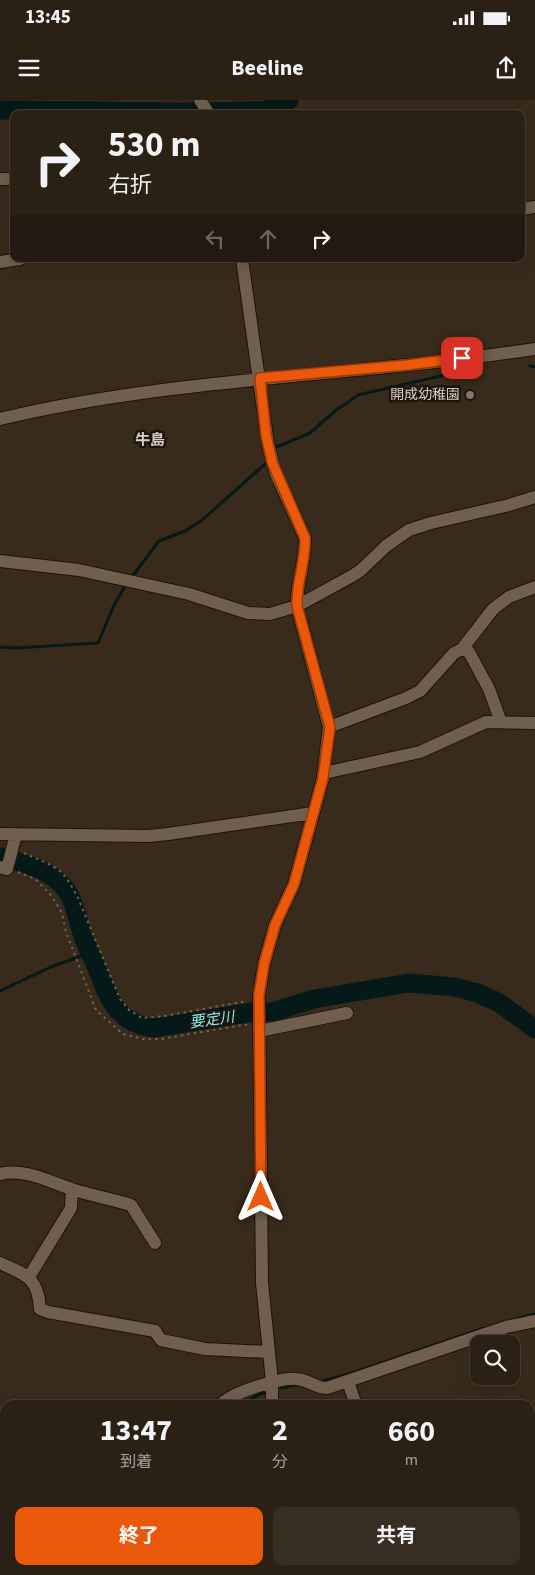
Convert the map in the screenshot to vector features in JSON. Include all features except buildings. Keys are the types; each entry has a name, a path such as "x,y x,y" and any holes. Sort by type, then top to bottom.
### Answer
{"street":[{"path":"242,262 260,378 266,435 272,462 305,538 305,550 297,589 297,606 330,727 324,773 294,884 275,925 264,964 259,995 262,1283 272,1382 272,1400"},
{"path":"0,419 33,411 108,398 260,378 407,365 535,349"},
{"path":"0,561 79,570 189,594 248,613 270,614 297,606 352,576 386,546 409,530 535,497"},
{"path":"330,727 420,691 454,653 462,649 493,609 508,597 535,587"},
{"path":"462,649 469,652 489,689 501,722"},
{"path":"324,773 420,752 486,722 535,723"},
{"path":"0,834 148,836 313,813"},
{"path":"5,867 16,834"},
{"path":"259,1026 347,1013"},
{"path":"0,1174 6,1172 28,1174 72,1189 131,1205 155,1243"},
{"path":"29,1277 71,1208 72,1189"},
{"path":"0,1263 29,1277 39,1295 40,1310 155,1331 161,1340 204,1349 268,1352"},
{"path":"225,1400 272,1382 295,1379 325,1388 348,1382 506,1327 535,1321"},
{"path":"348,1382 354,1400"}],"path":[{"path":"12,849 50,865 62,874 71,885 120,998 129,1010 142,1018 165,1016 251,1000 259,995"},
{"path":"5,867 35,879 52,896 62,913 72,951 96,1010 122,1034 143,1040 161,1039 242,1025 259,1026"}],"waterway":[{"path":"266,110 289,100"},
{"path":"0,110 10,110"},
{"path":"530,366 535,367"},
{"path":"274,448 310,433 335,411 358,395 466,370"},
{"path":"131,578 159,541 185,531 201,521 266,463"},
{"path":"0,647 15,648 98,643 113,607 125,586"},
{"name":"要定川","path":"0,857 46,872 64,887 74,906 85,942 110,999 122,1015 140,1025 153,1028 253,1012 272,1012 314,999 409,983 455,987 477,993 498,1002 535,1029"},
{"path":"0,991 53,966 90,953"},
{"path":"519,1318 535,1314"},
{"path":"323,1381 484,1328"},
{"path":"281,1388 297,1385"},
{"path":"248,1400 265,1392"}],"place":[{"name":"開成幼稚園","path":"470,395"}],"district":[{"name":"牛島","path":"150,440"}],"route":[{"path":"261,1197 259,995 264,964 275,925 294,884 323,778 330,727 297,606 297,589 305,550 305,538 272,462 266,435 260,378 407,365 462,358"}]}
